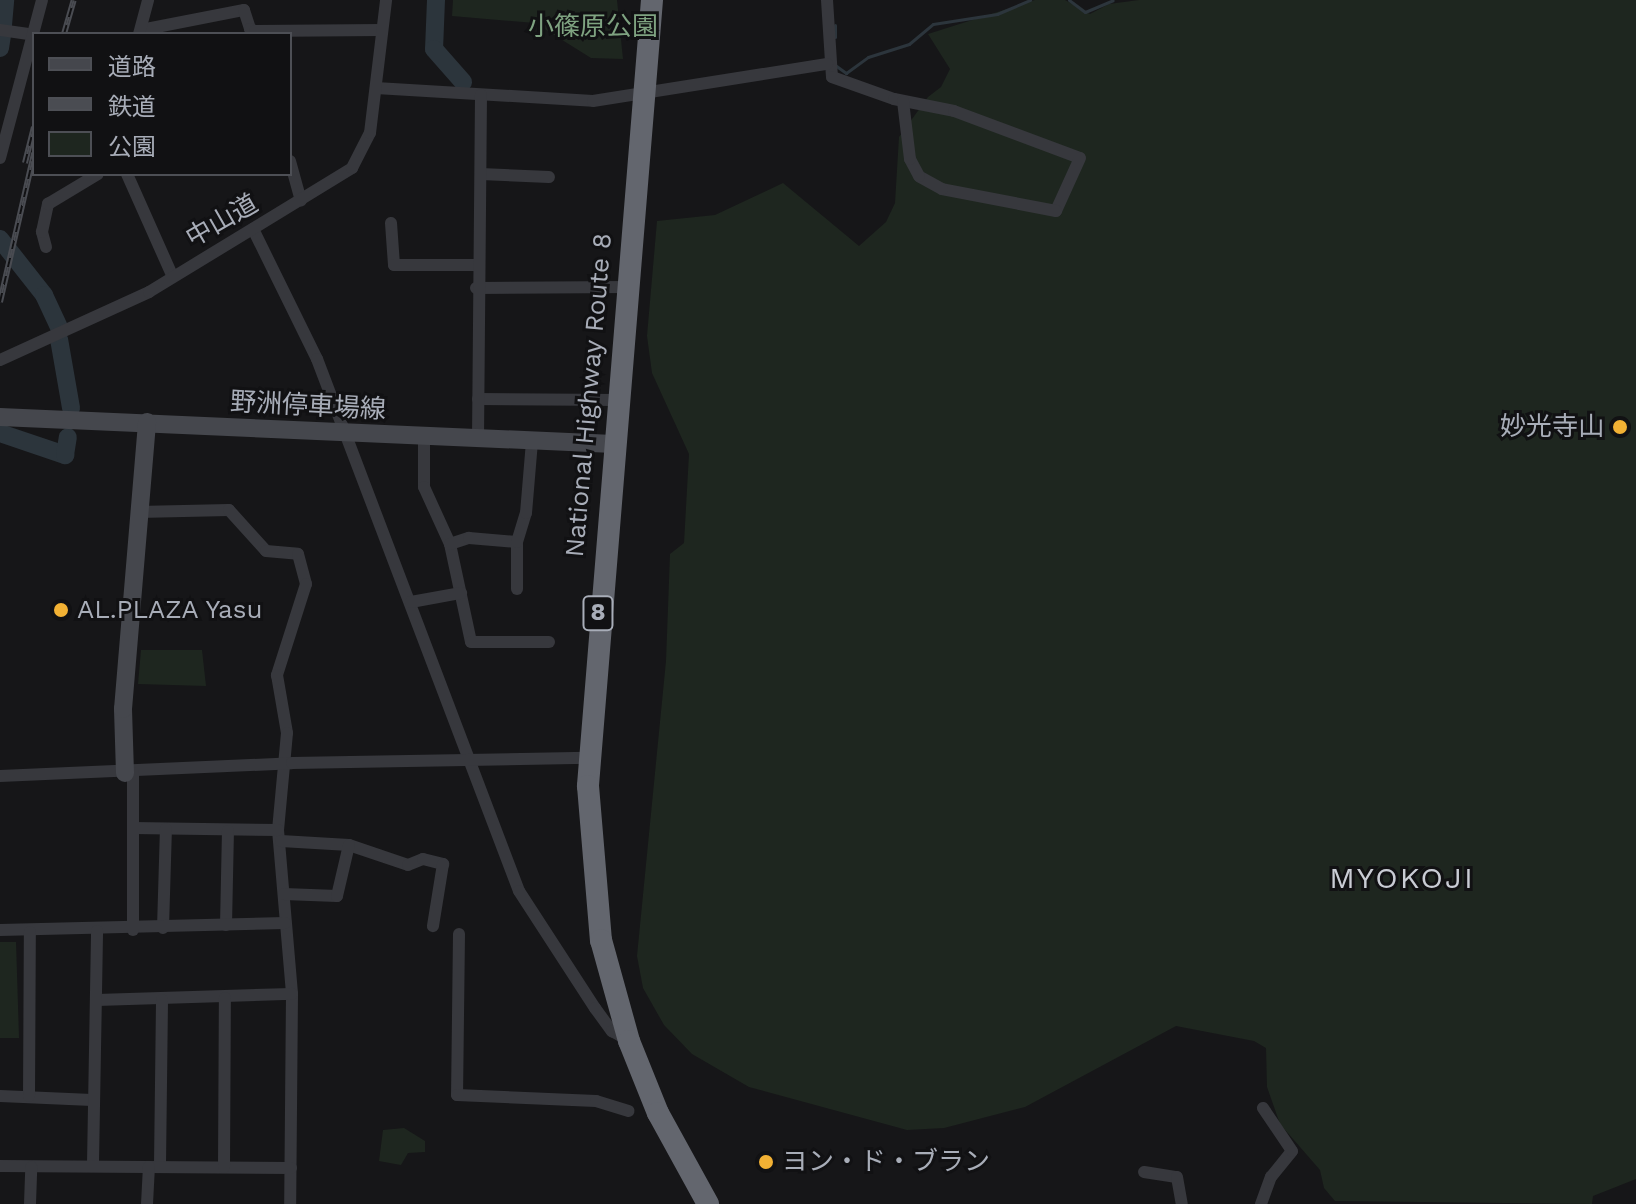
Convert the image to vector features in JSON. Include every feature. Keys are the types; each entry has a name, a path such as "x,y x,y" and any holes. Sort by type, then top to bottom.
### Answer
{"highway":[{"name":"National Highway Route 8","path":"652,0 588,758 595,902 629,1041 658,1113 708,1204"}],"main road":[{"name":"野洲停車場線","path":"0,417 147,422 346,435 613,444"},
{"path":"129,773 123,709 147,422"}],"street":[{"path":"34,32 42,0"},
{"path":"148,0 140,32 244,10 250,29 256,32 382,30"},
{"path":"214,15 218,0"},
{"name":"中山道","path":"0,360 110,313 301,201 357,160 370,133 386,0"},
{"path":"827,0 827,64 832,77 903,101 954,111 1080,158 1056,211 942,189 919,176 910,159 903,101"},
{"path":"0,30 32,35"},
{"path":"0,158 32,39"},
{"path":"376,88 593,101 827,64"},
{"path":"478,439 476,288 481,95"},
{"path":"292,168 301,201"},
{"path":"481,174 549,177"},
{"path":"46,247 42,232 48,204 95,176"},
{"path":"128,176 172,275"},
{"path":"391,223 394,265 477,265"},
{"path":"253,229 317,359 411,602 466,760 530,914 612,1031 629,1041"},
{"path":"476,288 627,287"},
{"path":"478,399 618,400"},
{"path":"424,438 424,487 450,544 471,642 549,642"},
{"path":"517,589 517,542 526,513 532,441"},
{"path":"138,512 229,510 266,551 298,554 306,584 277,675 287,733 280,835 292,994 290,1204"},
{"path":"450,544 469,538 517,542"},
{"path":"411,602 461,593"},
{"path":"0,776 129,773 283,764 588,758"},
{"path":"129,773 133,828 133,930"},
{"path":"133,828 280,835 349,845 390,861 443,864 433,926"},
{"path":"163,928 166,829"},
{"path":"226,925 228,831"},
{"path":"284,894 337,896 349,845"},
{"path":"0,930 97,931 285,923"},
{"path":"93,1164 97,931"},
{"path":"29,1096 30,932"},
{"path":"459,934 457,1095 596,1101 628,1111"},
{"path":"97,1000 292,994"},
{"path":"224,1167 225,998"},
{"path":"147,1204 154,1166 162,1000"},
{"path":"0,1096 92,1100"},
{"path":"1261,1204 1271,1177 1292,1151 1263,1108"},
{"path":"0,1166 93,1164 291,1168"},
{"path":"30,1204 31,1167"},
{"path":"1144,1172 1177,1177 1182,1204"}],"green space":[{"name":"小篠原公園","path":"453,0 617,0 623,59 591,58 535,23 452,16"},
{"path":"1035,0 1065,0 1090,14 1109,4 1139,0 1636,0 1636,1179 1593,1196 1592,1204 1335,1201 1324,1188 1320,1170 1280,1124 1267,1087 1266,1048 1254,1041 1176,1026 1025,1107 944,1128 907,1130 749,1087 692,1054 664,1025 643,988 637,956 666,661 670,554 684,543 689,454 652,373 647,336 657,221 715,215 783,183 859,246 886,222 895,203 899,137 928,97 941,87 950,69 928,34"},
{"path":"141,650 202,650 206,686 138,684"},
{"path":"0,942 16,942 19,1038 0,1038"},
{"path":"404,1128 425,1141 425,1152 408,1153 401,1165 379,1161 383,1130"}],"waterway":[{"path":"3,25 5,0"},
{"path":"436,0 434,49 463,82"},
{"path":"835,65 846,73 868,57 909,44 933,24 997,14 1030,0"},
{"path":"1069,0 1085,12 1113,0"},
{"path":"835,25 835,37"},
{"path":"0,48 2,36"},
{"path":"0,239 44,295 60,329"},
{"path":"59,339 71,408"},
{"path":"0,433 65,455 68,437"}],"railway":[{"path":"65,32 74,0"},
{"path":"25,163 32,135"},
{"path":"0,302 32,162"}],"place":[{"name":"妙光寺山","path":"1620,427"},
{"name":"AL.PLAZA Yasu","path":"61,610"},
{"name":"ヨン・ド・ブラン","path":"766,1162"}],"district":[{"name":"MYOKOJI","path":"1402,878"}]}
